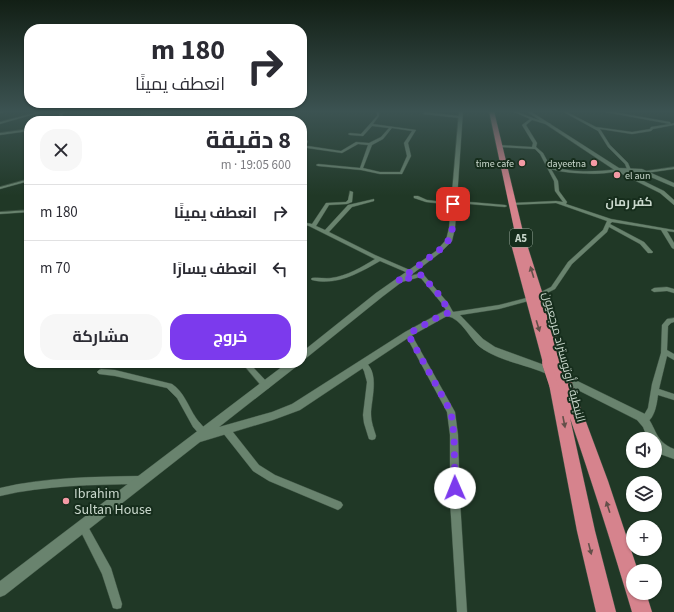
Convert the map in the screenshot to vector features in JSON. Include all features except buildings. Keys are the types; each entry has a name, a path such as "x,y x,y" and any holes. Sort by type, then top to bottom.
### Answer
{"highway":[{"name":"النبطية - أوتوستراد مرجعيون","path":"493,140 508,205 554,363 561,385 600,481 627,564"},
{"name":"النبطية - أوتوستراد مرجعيون","path":"498,140 508,205"},
{"name":"النبطية - أوتوستراد مرجعيون","path":"561,385 586,530 606,612"},
{"path":"638,600 642,612"}],"street":[{"path":"307,147 342,152 358,143 370,144 379,140"},
{"path":"318,166 360,169 380,174 402,173 408,158 406,143 408,140"},
{"path":"307,353 398,281 438,252 449,241 452,233 458,140"},
{"path":"534,140 536,145 534,147"},
{"path":"572,140 618,170 662,192 674,203"},
{"path":"605,140 612,150 630,169 632,177"},
{"path":"360,169 370,144"},
{"path":"499,146 534,147 540,151 556,181 557,191 565,202 564,204"},
{"path":"548,167 560,170 592,172 630,169 646,172 674,185"},
{"path":"646,172 674,168"},
{"path":"0,188 24,181"},
{"path":"313,226 328,204 347,203 350,201 351,192"},
{"path":"454,196 469,203 508,205 547,201 564,204 609,223 642,243 650,252"},
{"path":"416,197 426,201 453,204"},
{"path":"326,232 350,206 372,200"},
{"path":"0,213 24,211"},
{"path":"609,223 674,230"},
{"path":"202,435 226,430 290,410 408,334 438,317 452,313 499,307 535,297 553,288 570,263 605,231 609,223"},
{"path":"307,224 410,272"},
{"path":"663,229 674,247"},
{"path":"314,279 325,282 351,273 379,258"},
{"path":"398,281 421,275 474,337 492,350 548,370 645,420 650,432"},
{"path":"654,290 667,289 674,291"},
{"path":"645,420 652,409 664,351 665,325 668,321 674,320"},
{"path":"408,334 449,406 452,418 454,435 455,501 462,612"},
{"path":"664,351 674,358"},
{"path":"363,364 369,372 371,384 372,392 367,420 372,436"},
{"path":"250,368 266,386"},
{"path":"0,590 288,368"},
{"path":"101,372 115,373 154,384 166,384 173,388 184,403 202,435"},
{"path":"655,391 674,398"},
{"path":"226,430 256,468 278,481 338,505"},
{"path":"662,448 674,454"},
{"path":"0,492 32,486 114,480 143,480"},
{"path":"83,526 104,567 117,604"}],"place":[{"name":"time cafe","path":"522,163"},
{"name":"dayeetna","path":"594,163"},
{"name":"el aun","path":"617,175"},
{"name":"Ibrahim Sultan House","path":"66,501"}],"district":[{"name":"كفر رمان","path":"629,202"}],"route":[{"path":"453,204 452,233 446,245 398,281 406,280 418,274 421,275 437,292 449,308 450,312 408,334 451,412 454,435 455,488"}]}
